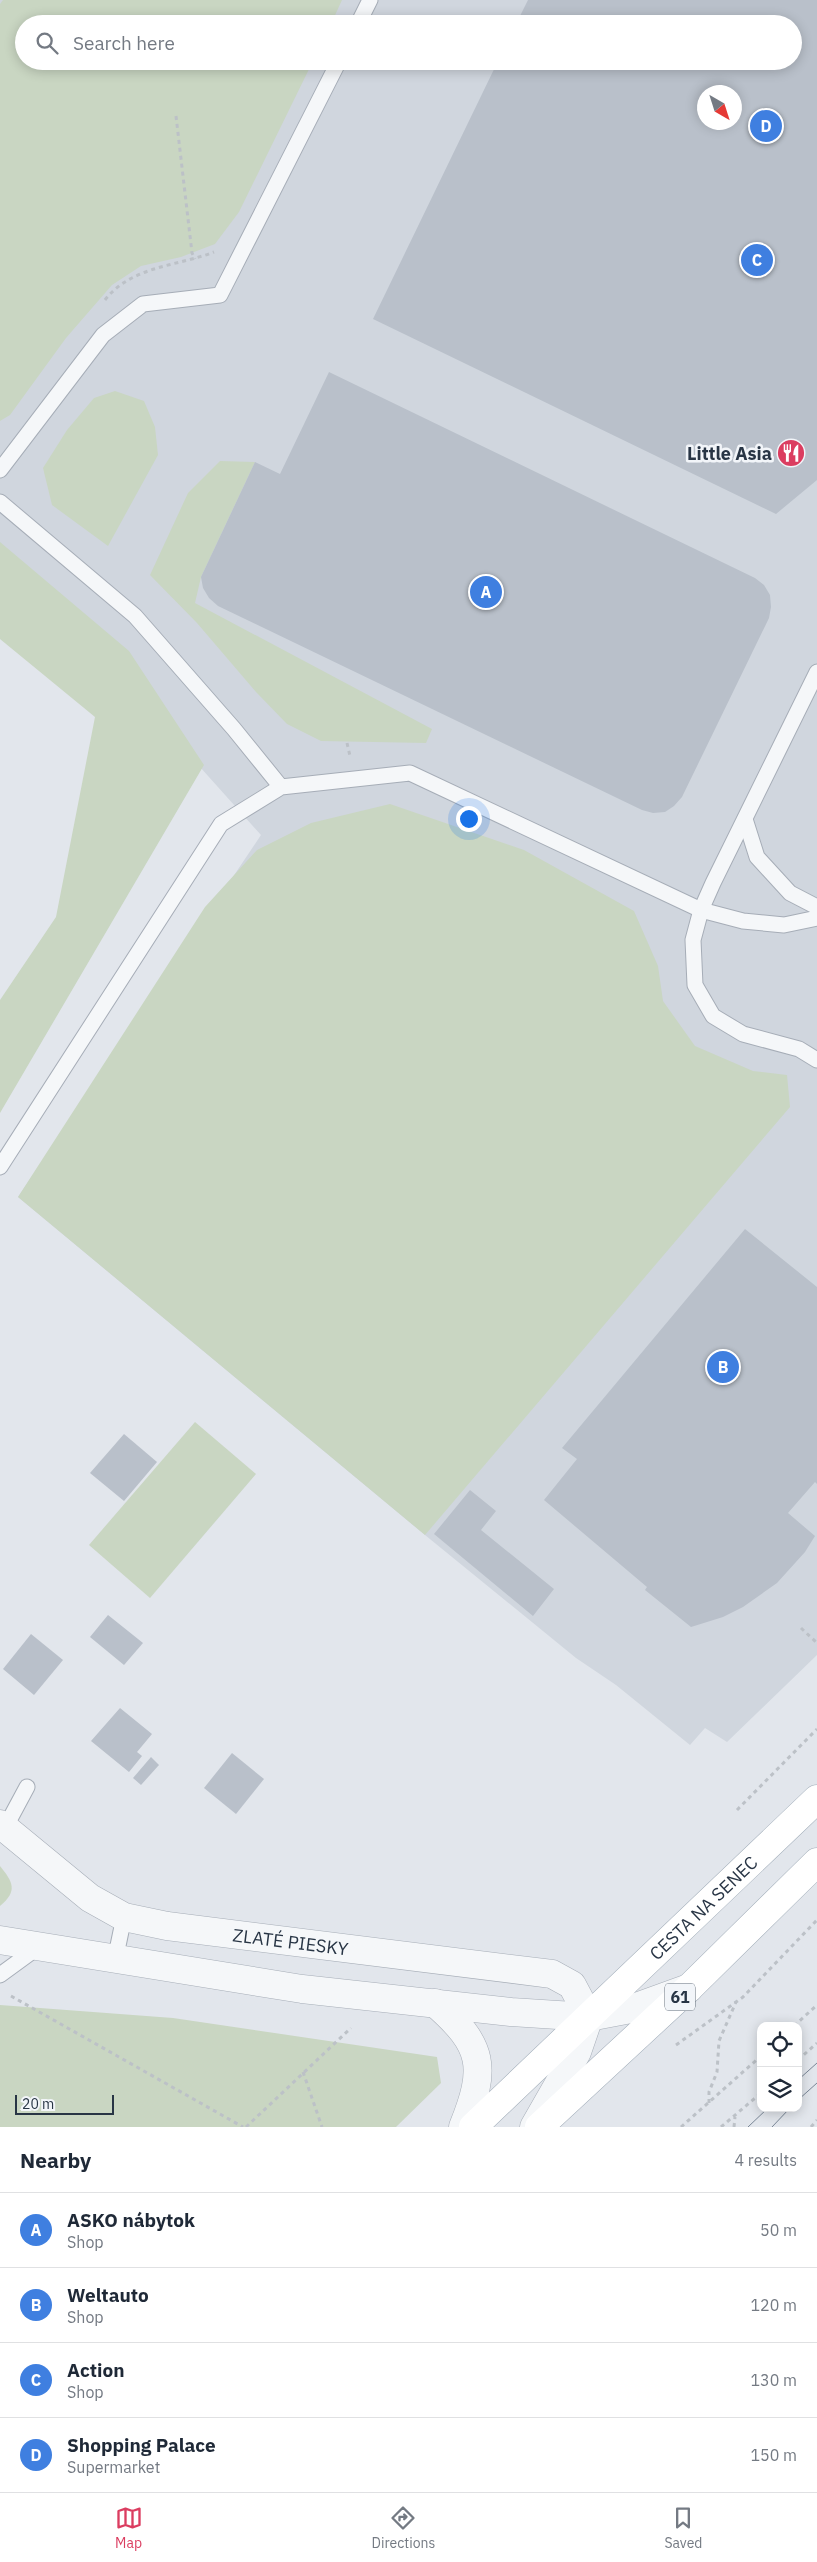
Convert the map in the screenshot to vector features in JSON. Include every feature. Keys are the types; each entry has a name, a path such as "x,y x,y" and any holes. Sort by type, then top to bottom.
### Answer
{"main road":[{"name":"CESTA NA SENEC","path":"473,2127 817,1799"},
{"name":"61","path":"539,2127 689,1988 817,1862"}],"street":[{"name":"ZLATÉ PIESKY","path":"2,1826 90,1898 124,1917 186,1929 552,1974 572,1985 590,2017"},
{"path":"0,1940 37,1948 302,1989 590,2017 631,2009 689,1988"},
{"path":"435,2003 464,2030 475,2055 478,2083 463,2127"},
{"name":"CESTA NA SENEC","path":"534,2127 577,2052 590,2017"}],"lane":[{"path":"362,15 370,0"},
{"path":"0,470 103,335 143,304 220,295 334,70"},
{"path":"0,502 134,616 234,728 281,787"},
{"path":"817,672 701,910 693,940 696,985 713,1016 743,1034 800,1049 817,1060"},
{"path":"0,1167 221,824 281,787 410,773 701,910 743,921 784,925 817,918"},
{"path":"745,819 757,858 790,893 817,906"},
{"path":"2,1826 27,1787"},
{"path":"115,1960 124,1917"},
{"path":"0,1975 37,1948"}],"path":[{"path":"176,116 192,253 195,259"},
{"path":"801,1628 817,1643"},
{"path":"736,1810 817,1729"},
{"path":"675,2046 736,2002 817,1920"},
{"path":"11,1996 244,2127 351,2028"},
{"path":"709,2103 709,2092 717,2072 719,2041 736,2002"},
{"path":"798,2022 817,2005"},
{"path":"802,2056 817,2043"},
{"path":"682,2127 757,2060"},
{"path":"303,2072 322,2127"},
{"path":"721,2127 757,2098"},
{"path":"734,2127 735,2117"},
{"path":"811,2127 817,2120"}],"shaded area":[{"path":"0,0 817,0 817,1655 727,1742 705,1728 690,1745 616,1685 576,1658 425,1535 18,1197 261,835 0,544"}],"green space":[{"path":"3,0 342,0 335,15 15,15 15,70 309,70 239,212 215,244 181,257 141,266 112,285 66,338 10,415 0,421 0,4"},
{"path":"115,391 144,401 155,427 158,455 108,546 52,505 43,468 67,430 94,398"},
{"path":"220,461 255,462 201,577 195,603 432,729 426,743 321,741 287,724 256,692 197,623 150,575 188,493"},
{"path":"0,542 129,651 204,765 0,1113 0,1000 56,917 95,717 0,639"},
{"path":"390,804 524,850 634,911 658,966 663,1001 695,1046 753,1071 787,1075 790,1107 425,1535 18,1197 205,907 257,850 311,823"},
{"path":"195,1422 256,1474 150,1598 89,1545"},
{"path":"0,1866 12,1886 6,1901 0,1906"},
{"path":"0,2005 173,2018 437,2057 441,2083 396,2127 0,2127"}],"building":[{"path":"528,0 817,0 817,480 776,514 373,319 494,70 802,70 802,15 520,15"},
{"path":"329,372 755,578 764,585 770,595 771,607 769,618 682,797 674,806 665,812 653,813 642,810 218,606 209,598 203,588 201,577 255,462 280,474"},
{"path":"745,1229 817,1287 817,1484 815,1482 788,1513 815,1536 805,1552 777,1583 743,1607 723,1617 691,1627 645,1590 647,1587 544,1500 577,1459 562,1448"},
{"path":"124,1434 157,1462 124,1501 90,1473"},
{"path":"470,1490 496,1511 481,1530 554,1589 533,1616 434,1534"},
{"path":"108,1615 143,1643 124,1665 90,1637"},
{"path":"31,1634 63,1660 34,1695 3,1669"},
{"path":"120,1708 152,1734 137,1752 142,1756 129,1772 91,1741"},
{"path":"232,1753 264,1779 236,1814 204,1788"},
{"path":"151,1757 159,1765 141,1785 133,1778"}],"tram line":[{"path":"802,2076 817,2063"},
{"path":"802,2096 817,2083"},
{"path":"748,2127 764,2112"},
{"path":"772,2127 786,2112"}],"place":[{"name":"Shopping Palace","path":"766,126"},
{"name":"Action","path":"757,260"},
{"name":"Little Asia","path":"791,453"},
{"name":"ASKO nábytok","path":"486,592"},
{"name":"Weltauto","path":"723,1367"}]}
